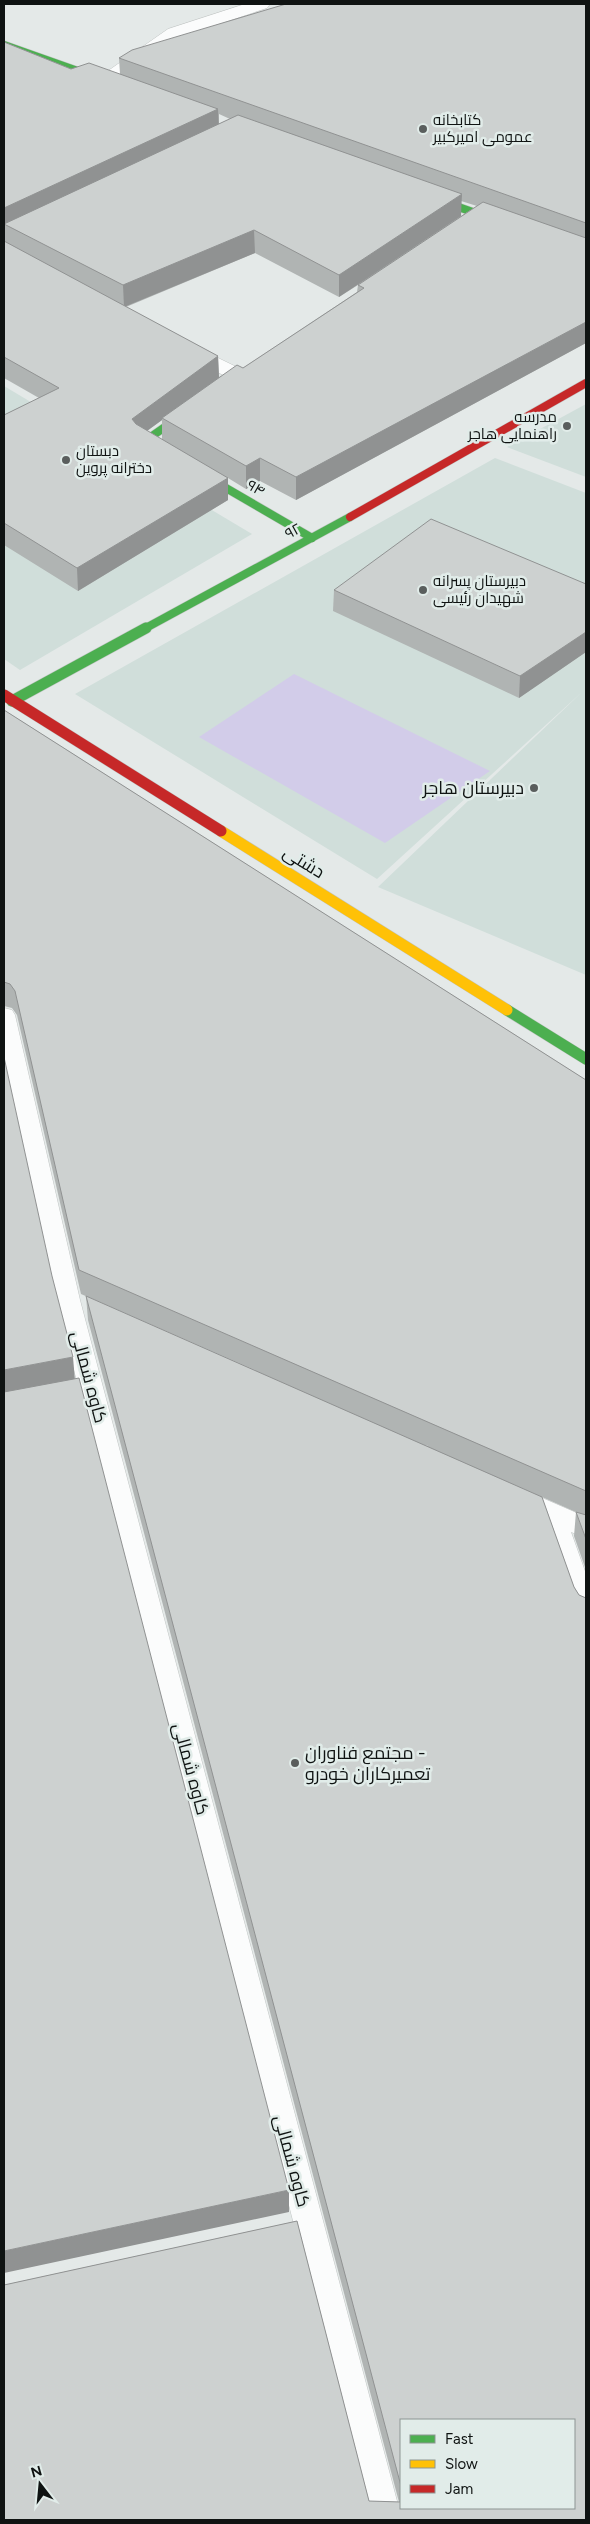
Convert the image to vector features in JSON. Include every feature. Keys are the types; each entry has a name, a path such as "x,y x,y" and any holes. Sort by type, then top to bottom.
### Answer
{"street":[{"path":"104,80 174,33 261,4"},
{"path":"4,44 122,87"},
{"path":"415,192 516,228"},
{"path":"464,226 480,215"},
{"path":"168,339 238,375"},
{"name":"۹۲","path":"8,698 312,538 586,383"},
{"name":"۹۴","path":"199,403 145,441 312,538"},
{"name":"دشتی","path":"8,698 586,1059"}],"lane":[{"name":"کاوه شمالی","path":"4,1015 68,1300 82,1391 294,2226 386,2520"},
{"path":"68,1300 96,1312"},
{"path":"497,1488 586,1528"},
{"path":"551,1512 586,1610"}],"shaded area":[{"name":"دبستان دخترانه پروین","path":"4,386 252,534 20,670 4,659"},
{"name":"مدرسه راهنمایی هاجر","path":"586,404 586,477 507,447"},
{"name":"دبیرستان پسرانه شهیدان رئیسی","path":"495,458 586,493 586,975 378,887 582,692 377,879 75,694"},
{"path":"294,674 490,771 385,843 199,737"}],"building":[{"path":"286,4 586,4 586,223 119,58 132,50"},
{"path":"4,42 71,69 89,63 218,109 4,208"},
{"path":"238,115 462,194 339,275 254,230 123,285 4,224"},
{"path":"483,202 586,238 586,322 296,477 260,458 246,466 162,418 237,365 243,368 364,288 358,285"},
{"path":"4,241 218,356 132,419 136,424 228,478 77,568 4,523 4,415 59,388 4,357"},
{"path":"431,519 586,584 586,632 520,676 334,590"},
{"path":"4,710 586,1080 586,1491 79,1270 15,991 10,984 4,982"},
{"path":"4,1057 52,1276 73,1357 4,1370"},
{"path":"86,1296 542,1497 574,1587 579,1595 586,1598 586,2520 4,2520 4,2285 297,2221 369,2501 400,2502 400,2509 575,2509 575,2419 400,2419 400,2482"},
{"path":"79,1378 289,2190 4,2251 4,1392"},
{"path":"576,1512 586,1515 586,1539"}],"traffic: fast":[{"path":"4,45 106,81"},
{"path":"427,196 504,223"},
{"path":"192,408 145,441 312,538"},
{"path":"12,701 350,517"},
{"path":"507,1010 586,1059"}],"traffic: slow":[{"path":"221,831 507,1010"}],"traffic: jam":[{"path":"350,517 586,383"},
{"path":"4,695 221,831"}],"place":[{"name":"کتابخانه عمومی امیرکبیر","path":"423,129"},
{"name":"مدرسه راهنمایی هاجر","path":"567,426"},
{"name":"دبستان دخترانه پروین","path":"66,460"},
{"name":"دبیرستان پسرانه شهیدان رئیسی","path":"423,590"},
{"name":"دبیرستان هاجر","path":"534,788"},
{"name":"مجتمع فناوران - تعمیرکاران خودرو","path":"295,1763"}]}
